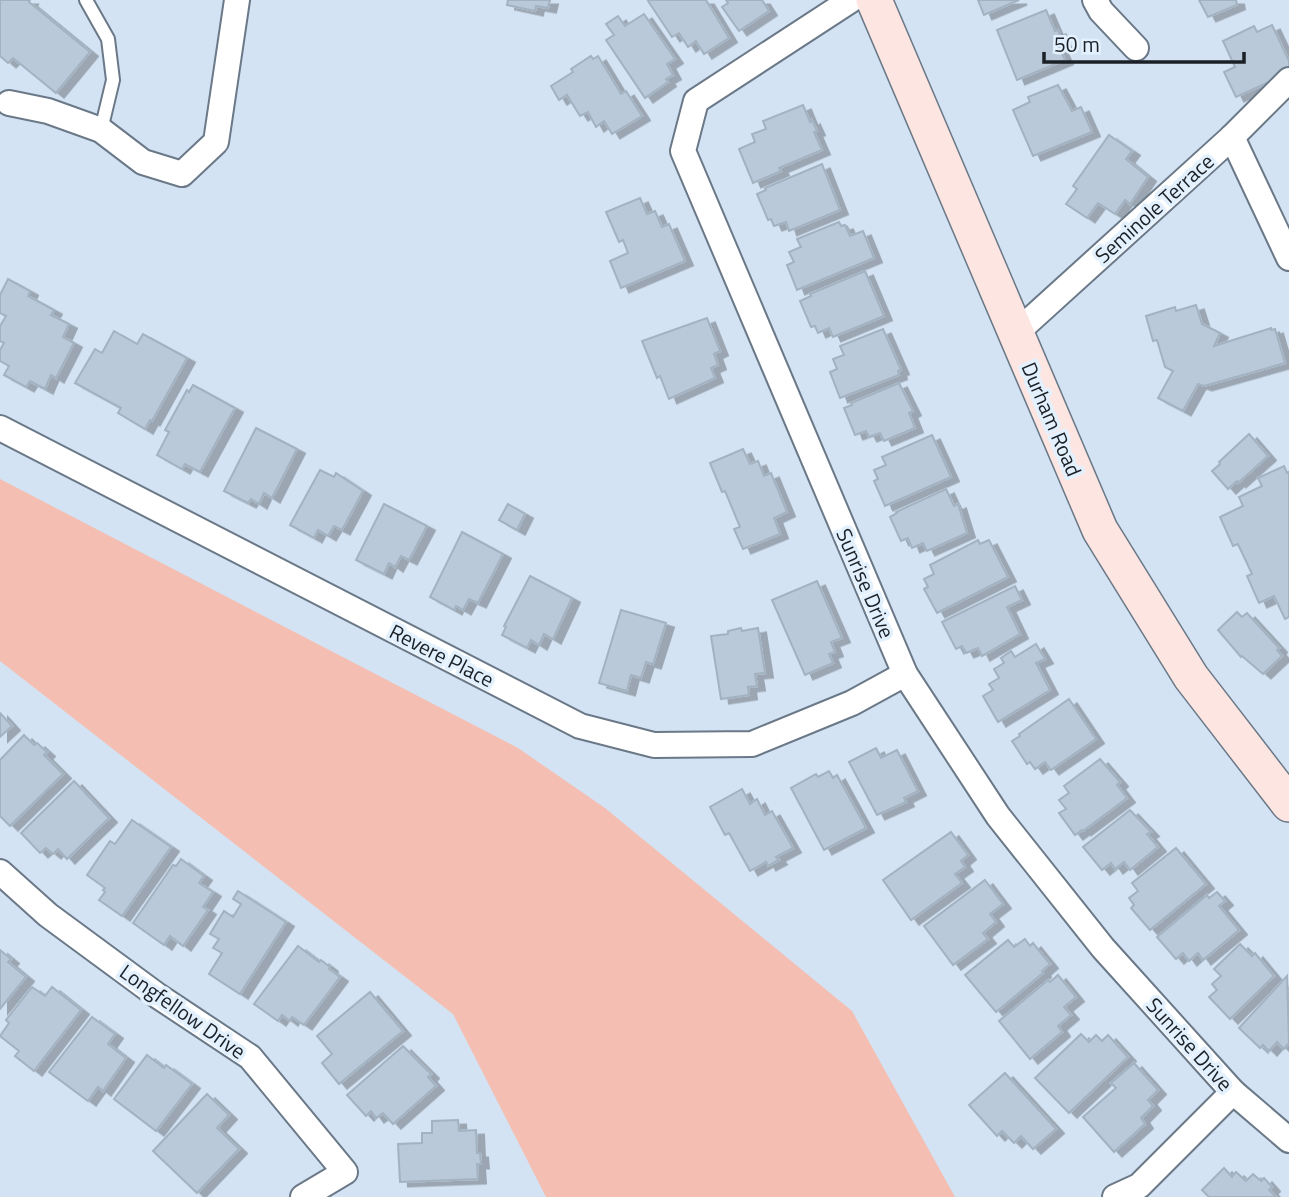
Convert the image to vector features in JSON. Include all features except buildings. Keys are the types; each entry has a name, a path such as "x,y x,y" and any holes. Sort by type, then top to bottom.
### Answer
{"main road":[{"name":"Durham Road","path":"874,0 1100,530 1191,677 1289,804"}],"street":[{"path":"4,108 48,111 101,130 143,162 182,174 216,142 237,0"},
{"name":"Sunrise Drive","path":"851,0 696,101 683,151 905,674 998,816 1103,948 1233,1092 1289,1140"},
{"path":"1095,0 1101,11 1136,48"},
{"name":"Seminole Terrace","path":"1016,333 1232,137 1289,80"},
{"path":"1232,137 1289,258"},
{"name":"Revere Place","path":"0,428 580,726 654,745 752,744 852,703 905,674"},
{"name":"Longfellow Drive","path":"0,872 59,923 158,996 250,1057 345,1172 303,1197"},
{"path":"1115,1197 1139,1186 1233,1092"}],"lane":[{"path":"86,0 108,39 113,80 101,130"}],"shaded area":[{"path":"0,479 518,748 605,808 852,1011 955,1197 546,1197 453,1014 0,661"}]}
